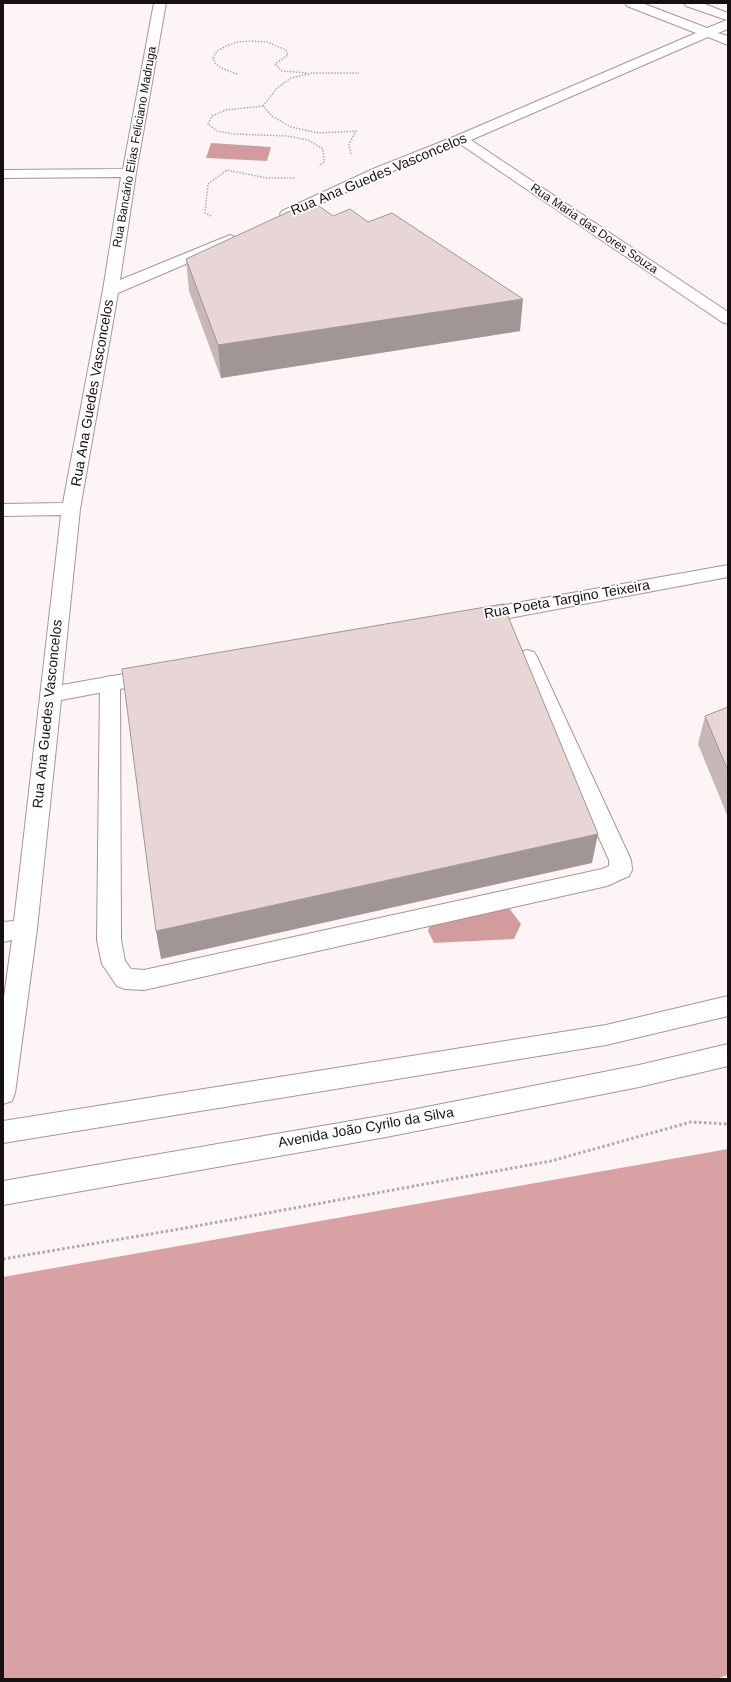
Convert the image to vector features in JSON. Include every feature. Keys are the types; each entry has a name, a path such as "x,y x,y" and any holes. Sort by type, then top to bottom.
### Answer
{"street":[{"name":"Rua Bancário Elias Feliciano Madruga","path":"111,290 129,172 160,3"},
{"path":"631,3 728,41"},
{"path":"690,3 728,17"},
{"name":"Rua Ana Guedes Vasconcelos","path":"278,218 378,172 461,139 728,24"},
{"name":"Rua Maria das Dores Souza","path":"461,139 728,319"},
{"path":"3,174 129,172"},
{"name":"Rua Ana Guedes Vasconcelos","path":"3,1093 25,929 71,509 111,290 242,234"},
{"path":"3,510 71,509"},
{"name":"Rua Poeta Targino Teixeira","path":"462,619 728,571"},
{"path":"110,683 110,940 114,964 125,979 144,980 607,877 621,870 620,860 527,657"},
{"path":"51,694 173,672"},
{"path":"3,932 25,929"},
{"path":"3,1132 606,1035 728,1006"},
{"name":"Avenida João Cyrilo da Silva","path":"3,1193 386,1126 632,1077 728,1055"}],"path":[{"path":"237,74 221,68 215,63 213,58 217,52 226,46 237,42 252,41 266,42 286,50 288,55 275,64 282,71 312,73 359,73"},
{"path":"312,73 291,78 277,88 263,106 226,110 212,116 208,124 217,131 233,134 288,136 308,140 323,149 324,162 315,169"},
{"path":"263,106 272,116 291,127 319,133 356,131 349,144 352,158 378,172"},
{"path":"214,217 205,213 208,184 227,170 267,178 297,178"},
{"path":"3,1259 180,1229 551,1161 691,1122 728,1124"}],"shaded area":[{"path":"211,143 271,147 267,161 206,158"},
{"path":"509,908 521,924 514,939 434,943 428,931 432,917"},
{"path":"728,1149 728,1675 716,1679 3,1679 3,1277"}],"building":[{"path":"312,201 333,216 350,209 368,222 392,213 523,299 218,345 186,259"},
{"path":"503,604 598,834 156,931 122,669"},
{"path":"728,707 728,771 705,716"}]}
